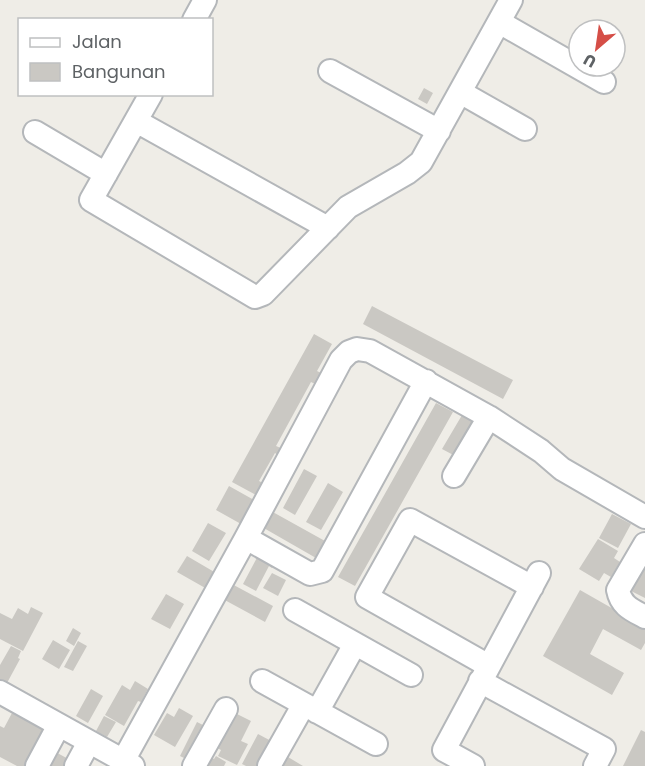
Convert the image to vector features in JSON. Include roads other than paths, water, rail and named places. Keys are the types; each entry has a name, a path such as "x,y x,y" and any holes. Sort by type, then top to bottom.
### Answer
{"street":[{"path":"195,18 205,0"},
{"path":"150,96 91,200 255,297 263,294 348,207 407,173 421,162 511,0"},
{"path":"499,22 604,82"},
{"path":"330,71 439,132"},
{"path":"460,92 525,129"},
{"path":"136,121 328,228"},
{"path":"35,132 106,174"},
{"path":"0,692 128,763 341,360 349,352 357,349 370,351 489,417 541,451 562,469 645,517"},
{"path":"246,538 310,574 322,571 426,381"},
{"path":"454,476 489,417"},
{"path":"473,766 444,750 484,674 536,580 410,520 367,597 484,674 604,749 595,766"},
{"path":"645,544 618,590 625,606 645,617"},
{"path":"295,610 411,675"},
{"path":"269,766 356,644"},
{"path":"262,681 376,744"},
{"path":"194,766 226,710"},
{"path":"37,766 59,726"},
{"path":"76,766 89,742"}]}
